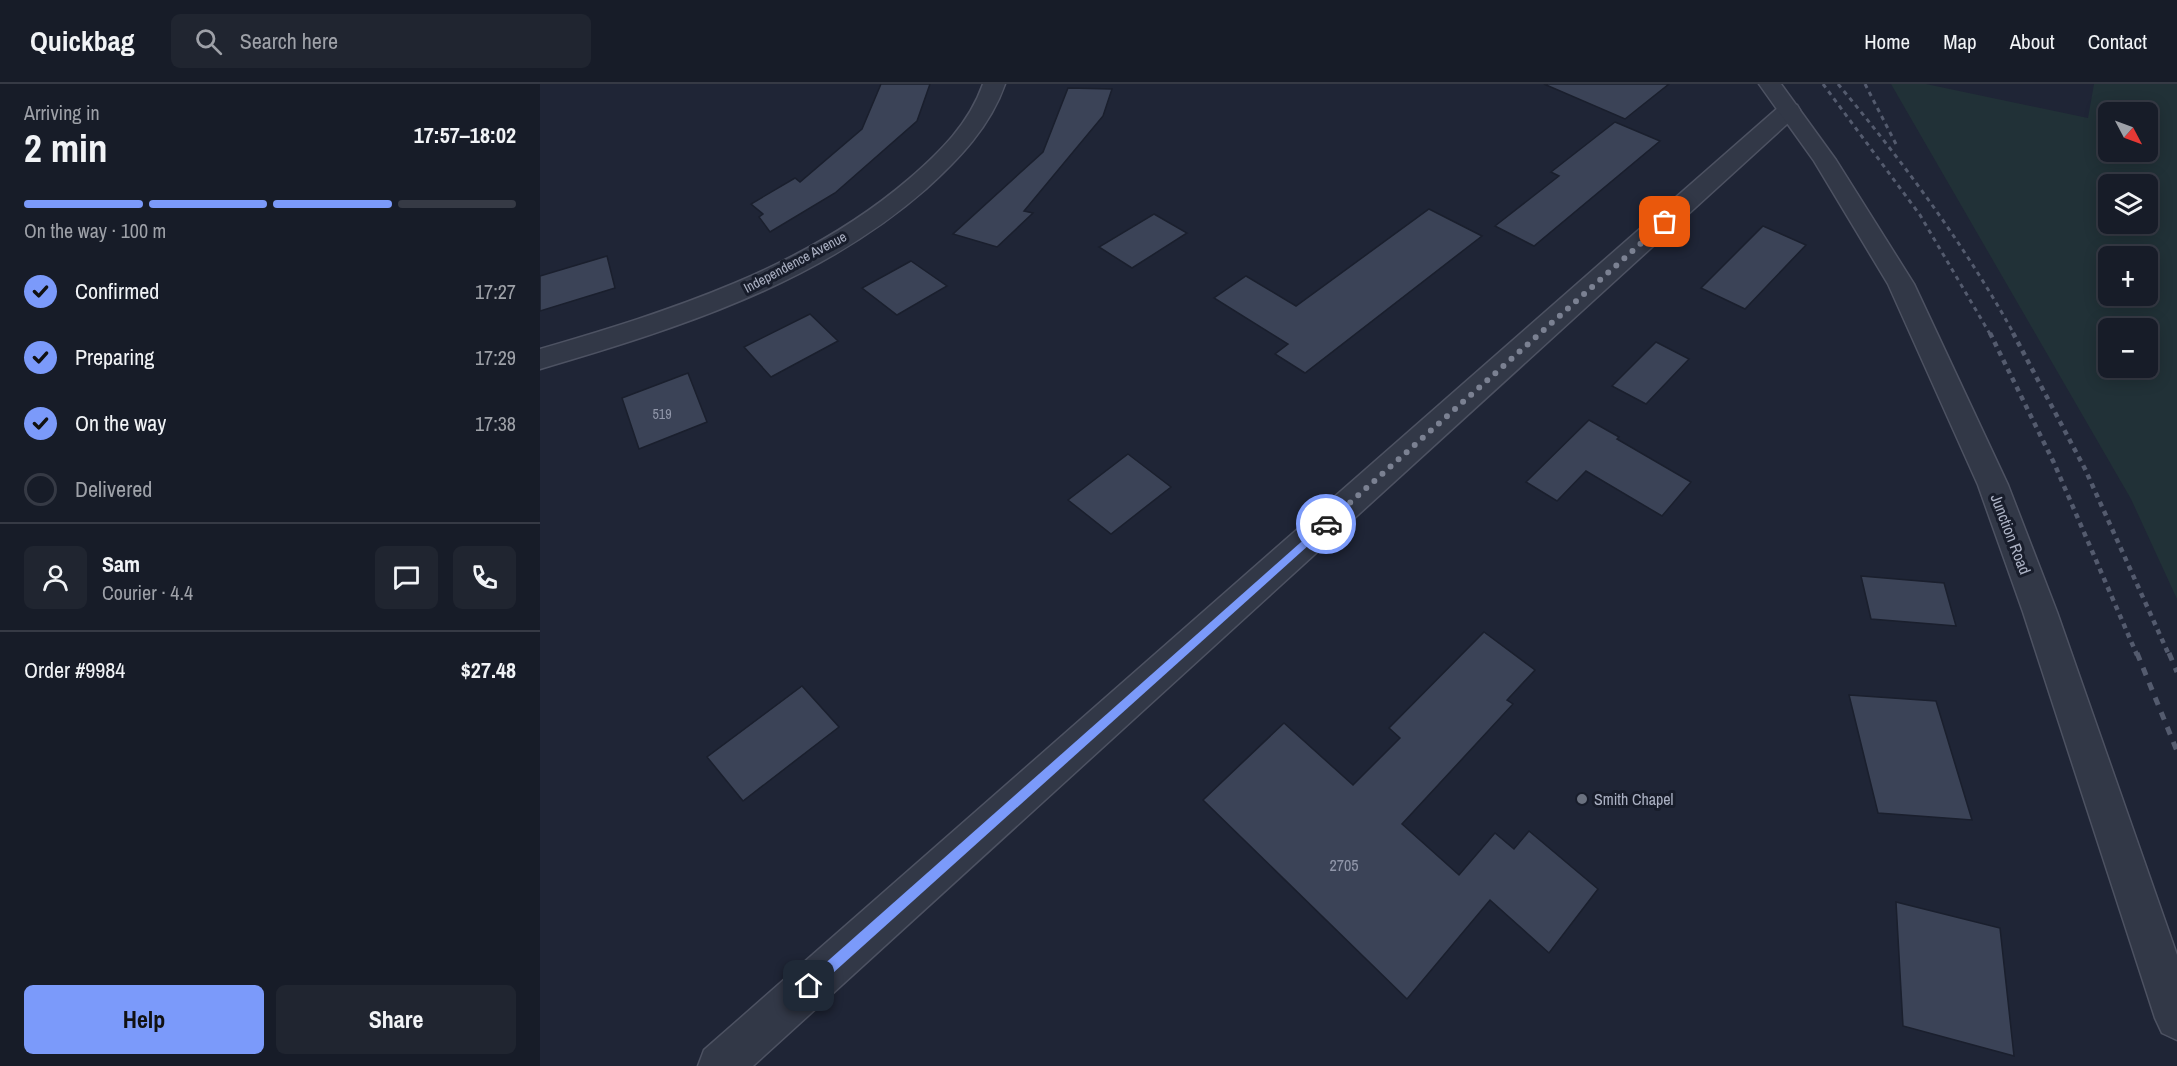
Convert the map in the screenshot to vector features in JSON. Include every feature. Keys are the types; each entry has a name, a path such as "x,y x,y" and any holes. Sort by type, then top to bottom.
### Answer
{"street":[{"name":"Independence Avenue","path":"540,359 654,324 722,299 782,272 837,242 885,211 920,183 952,152 975,122 994,84"},
{"name":"Junction Road","path":"1770,84 1825,160 1901,284 1993,485 2044,623 2177,1018"},
{"path":"720,1066 1790,110"}],"shaded area":[{"path":"1891,84 1926,84 2088,118 2094,84 2177,84 2177,599 2131,499"}],"building":[{"path":"881,84 930,84 917,121 835,193 770,232 759,217 763,214 751,204 795,178 800,182 862,129"},
{"path":"1544,84 1669,84 1625,119"},
{"path":"1068,88 1112,89 1103,116 1024,211 1033,213 997,247 953,234 1043,152"},
{"path":"1615,122 1660,141 1534,246 1495,226 1559,176 1551,172"},
{"path":"1429,209 1482,236 1305,373 1275,354 1288,344 1214,298 1246,276 1296,306"},
{"path":"1154,214 1187,233 1132,268 1099,247"},
{"path":"1763,226 1806,245 1745,309 1701,288"},
{"path":"607,256 615,288 540,311 540,276"},
{"path":"911,261 947,286 897,315 862,288"},
{"path":"810,314 838,341 771,377 744,347"},
{"path":"1656,342 1689,359 1646,404 1612,386"},
{"path":"688,373 707,422 639,449 622,398"},
{"path":"1589,420 1691,482 1662,516 1586,471 1557,501 1526,482"},
{"path":"1128,454 1171,487 1111,534 1068,500"},
{"path":"1861,576 1944,583 1956,626 1871,619"},
{"path":"1484,632 1535,670 1507,700 1513,704 1402,824 1459,875 1495,833 1514,849 1529,831 1598,889 1549,953 1490,900 1407,999 1203,800 1284,723 1353,785 1400,738 1389,728"},
{"path":"802,686 839,727 743,801 707,757"},
{"path":"1849,695 1936,701 1972,820 1878,813"},
{"path":"1896,902 2000,928 2014,1056 1903,1026"}],"railway":[{"path":"1823,84 1920,215 1990,334"},
{"path":"1838,84 1954,236 2014,334"},
{"path":"1865,84 1898,148"},
{"path":"1990,333 2054,463 2137,655"},
{"path":"2013,333 2085,469 2169,655"},
{"path":"2137,653 2177,751"},
{"path":"2169,653 2177,672"}],"way so far":[{"path":"1326,524 1665,222"}],"place":[{"name":"Smith Chapel","path":"1582,799"}],"route":[{"path":"809,986 1326,524"}]}
